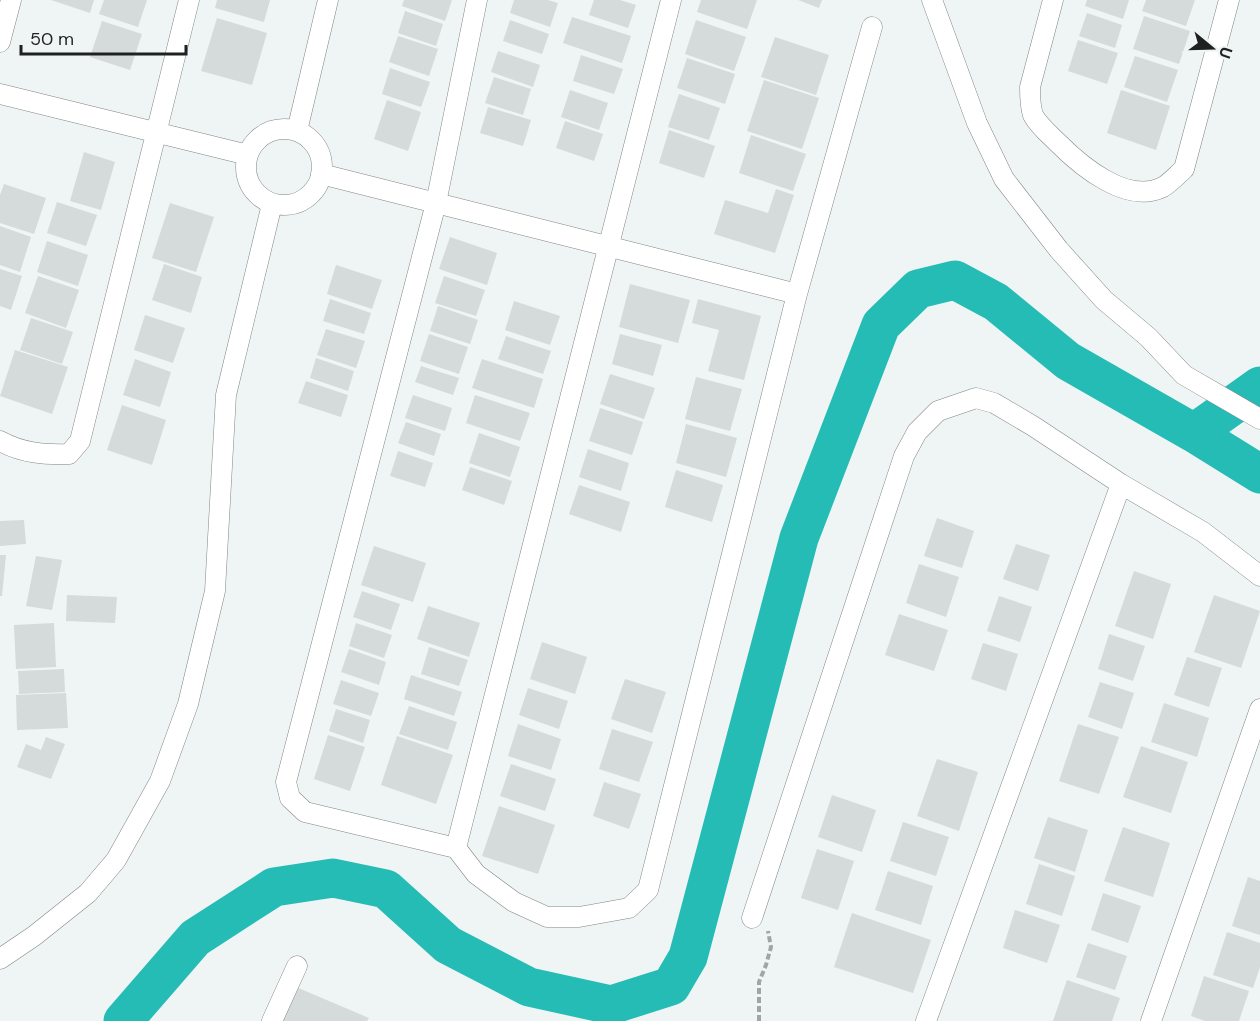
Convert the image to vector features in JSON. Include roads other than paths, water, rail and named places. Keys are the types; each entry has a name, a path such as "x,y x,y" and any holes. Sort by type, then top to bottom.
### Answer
{"street":[{"path":"0,42 11,0"},
{"path":"0,441 8,446 39,455 69,454 80,441 189,0"},
{"path":"297,131 328,0"},
{"path":"477,0 436,203 286,782 290,798 305,812 456,848 476,874 514,902 547,917 579,917 629,908 648,890 797,294 872,27"},
{"path":"456,848 671,0"},
{"path":"932,0 977,123 1004,179 1059,250 1104,300 1148,337 1184,375 1260,419"},
{"path":"1053,0 1030,87 1030,101 1034,115 1049,134 1090,172 1107,182 1128,189 1147,191 1163,187 1184,169 1228,0"},
{"path":"0,94 248,155"},
{"path":"273,130 297,131 317,148 321,160 321,174 317,186 309,196 297,203 285,206 272,204 261,198 247,179 245,167 248,155 253,144 273,130"},
{"path":"321,174 797,294"},
{"path":"0,959 34,936 87,893 116,860 160,781 188,704 215,591 226,395 272,204"},
{"path":"760,923 904,456 916,432 938,411 976,398 994,403 1121,484 1203,532 1260,576"},
{"path":"926,1021 1121,484"},
{"path":"1152,1021 1260,709"},
{"path":"272,1021 297,966"}],"waterway":[{"path":"123,1021 195,938 274,887 333,878 386,889 448,945 529,987 611,1005 671,986 688,957 799,538 881,325 918,289 955,280 996,302 1068,361 1194,433"},
{"path":"1260,386 1194,433 1260,474"}]}
